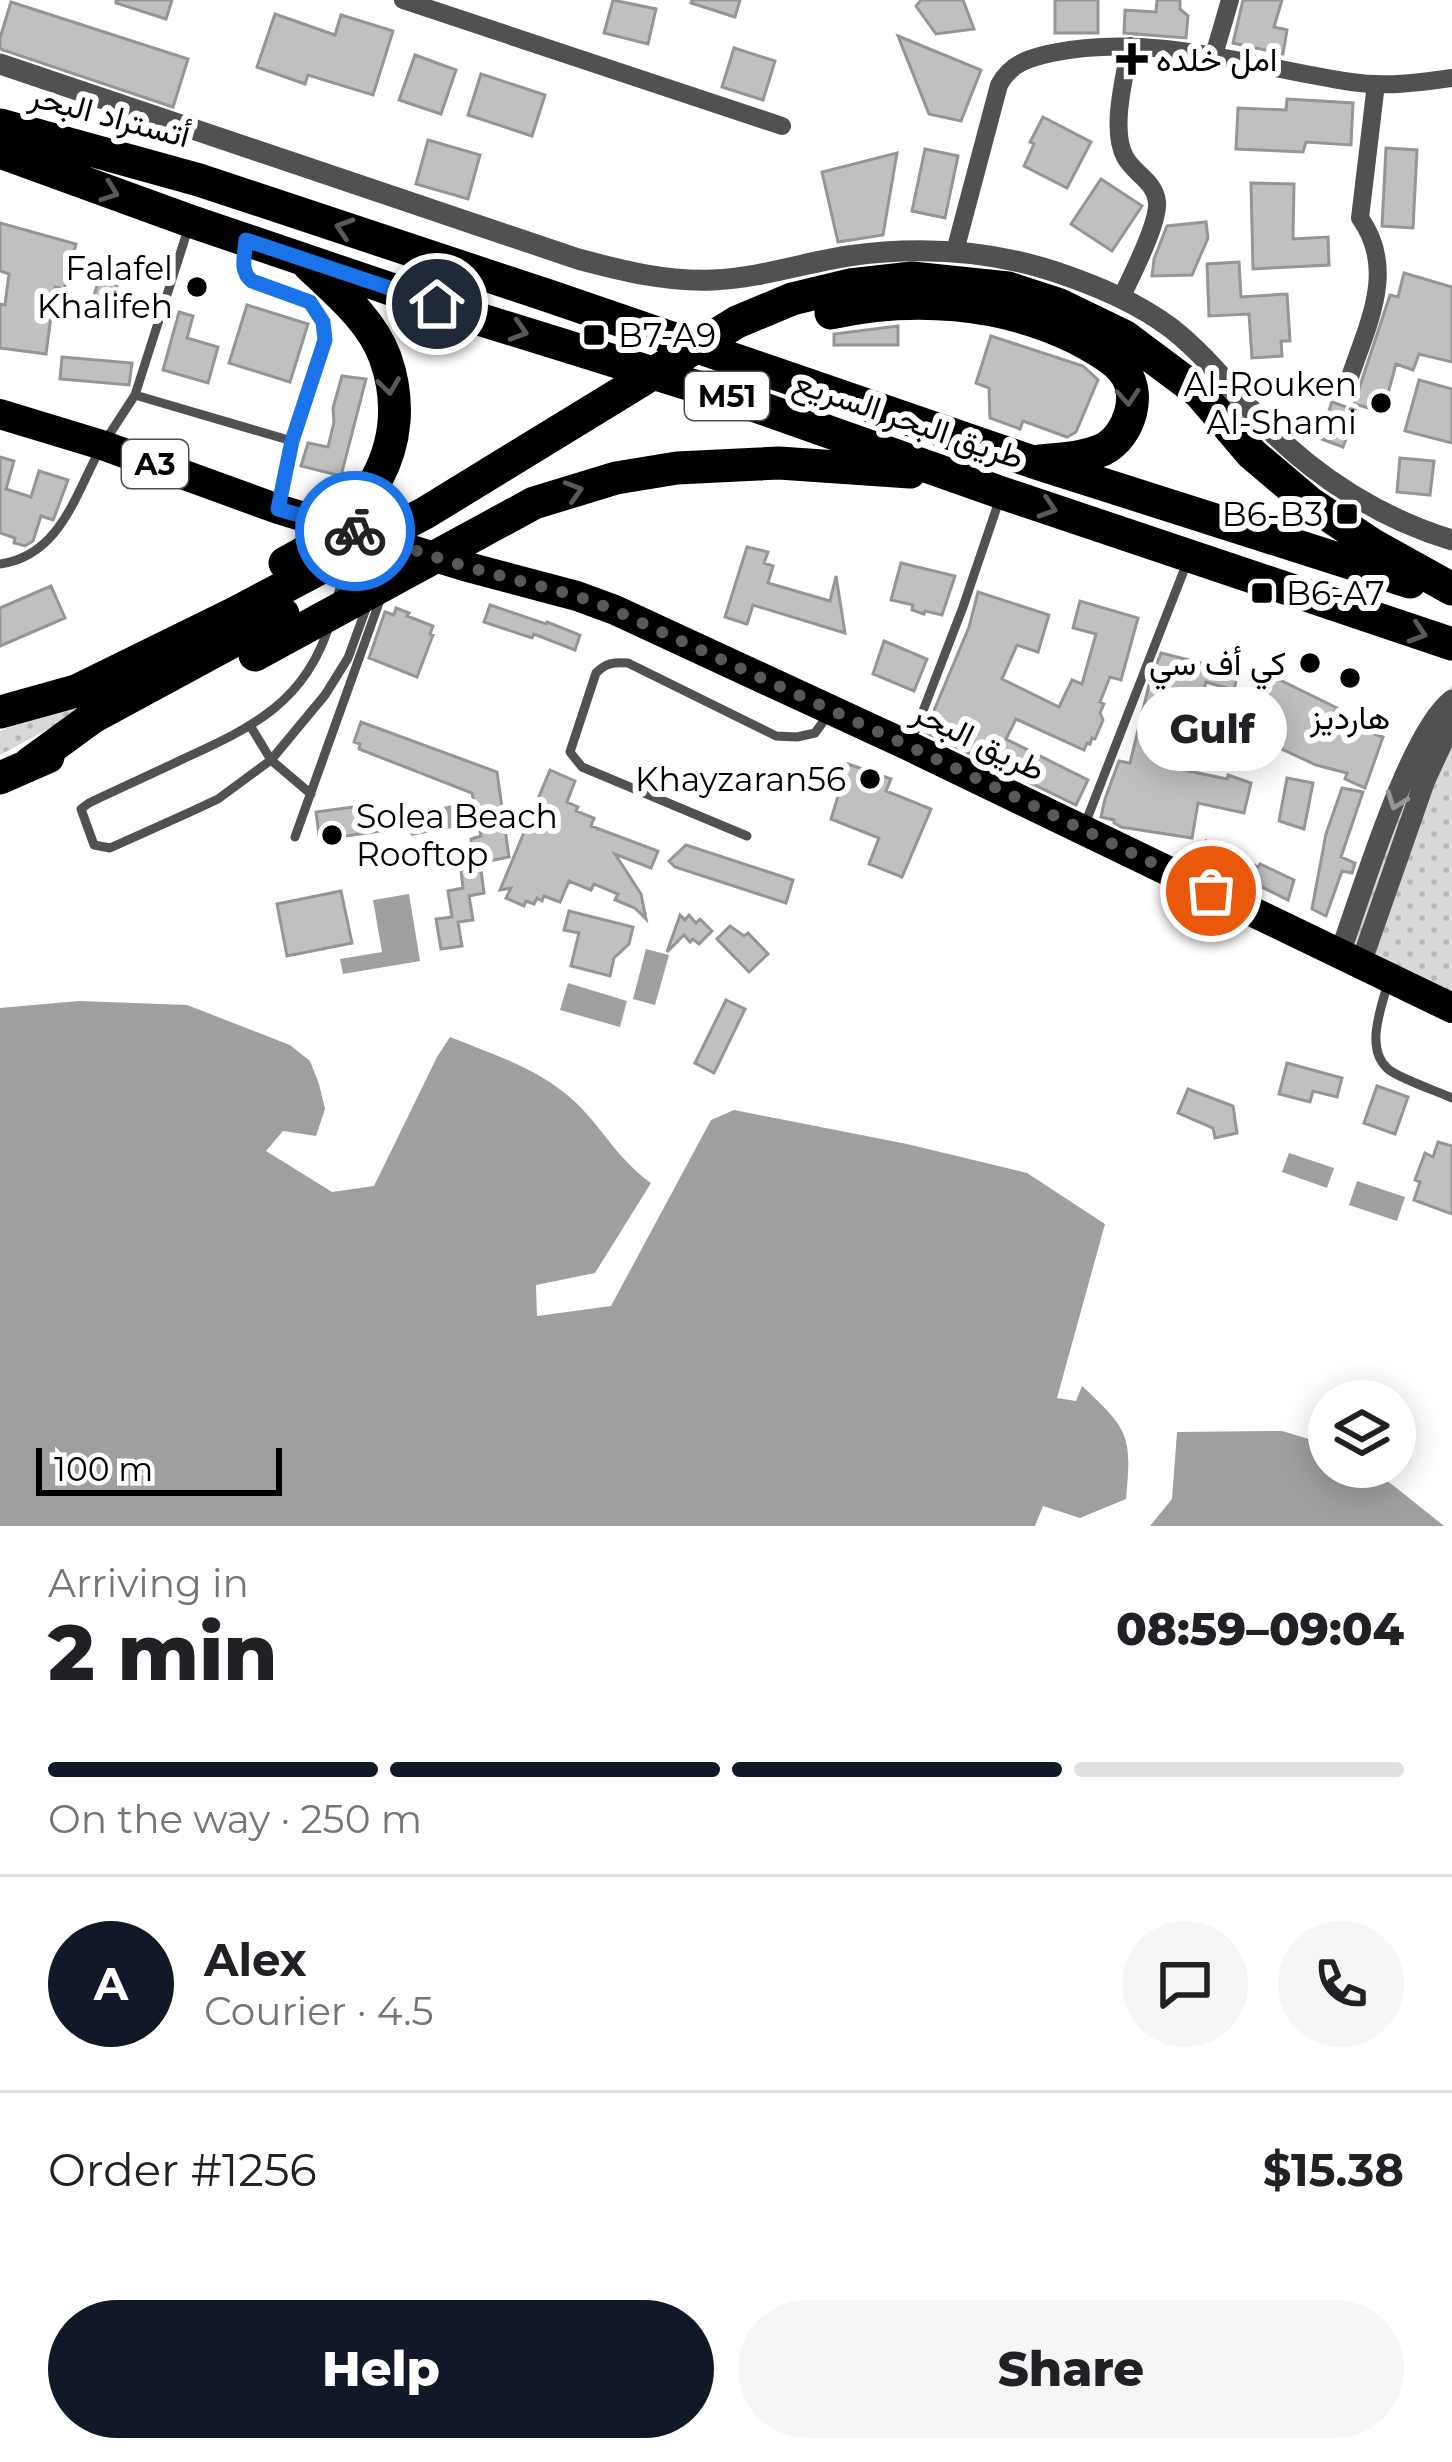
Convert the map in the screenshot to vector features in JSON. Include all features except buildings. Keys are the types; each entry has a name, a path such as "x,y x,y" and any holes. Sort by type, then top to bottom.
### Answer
{"highway":[{"path":"0,104 140,153 200,180"},
{"name":"أتستراد البحر","path":"0,125 200,180"},
{"name":"طريق البحر السريع","path":"0,152 482,320 730,397 1452,644"},
{"name":"طريق البحر السريع","path":"200,180 1033,462 1452,592"},
{"path":"15,771 94,741 242,623 299,556 331,535 369,495 393,428 385,356 360,315 302,258"},
{"path":"0,712 76,691 452,534 612,413 717,358 792,299 850,285 912,278 1008,288 1060,305 1124,336 1199,392 1252,454 1310,503 1452,592"},
{"path":"749,329 853,308 907,303 999,312 1071,336 1124,370 1131,413 1126,429 1102,449 1074,458 1033,462"},
{"name":"A3","path":"0,414 358,532 390,550 452,534"},
{"path":"242,623 452,534 616,478 676,468 779,463 954,476"},
{"name":"طريق البحر","path":"452,534 577,596 909,746 1452,1008"}],"street":[{"path":"404,0 782,126"},
{"path":"1214,55 1230,0"},
{"path":"1121,298 1154,222 1157,201 1121,146 1119,122 1130,46"},
{"path":"956,251 990,115 1005,74 1022,61 1083,48 1130,46 1214,55 1376,84 1452,78"},
{"path":"0,64 620,270 709,280 776,273 882,252 956,251 1051,270 1121,298 1172,329 1269,429 1326,477 1377,510 1452,539"},
{"path":"1348,383 1381,276 1372,235 1360,218 1376,84"},
{"path":"1350,958 1402,784 1431,724 1452,700"},
{"path":"1350,958 1452,722"}],"lane":[{"path":"0,564 33,555 54,536 102,445 136,395 190,220"},
{"path":"246,240 245,276 310,302 323,322 325,340 292,441 278,509"},
{"path":"136,395 292,441"},
{"path":"909,746 1002,493"},
{"path":"358,532 323,645 305,676 278,707 251,727 88,803 81,809 94,845 110,848 188,814 218,799 272,760 325,695 348,658 374,583"},
{"path":"295,837 390,550"},
{"path":"1082,830 1190,555"},
{"path":"747,836 574,760 570,752 596,674 604,665 628,663 776,736 815,733 832,710"},
{"path":"251,727 272,760 311,794"},
{"path":"1390,977 1376,1035 1378,1054 1388,1069 1452,1097"}],"shaded area":[{"path":"117,684 82,711 0,755 0,731"},
{"path":"1452,685 1452,1012 1335,953 1412,740"},
{"path":"453,805 457,827 411,836 407,814"},
{"path":"409,894 420,961 343,974 340,959 382,952 373,900"},
{"path":"646,949 669,955 655,1005 633,999"},
{"path":"568,983 627,1001 620,1027 560,1010"},
{"path":"79,1001 187,1005 290,1045 310,1061 325,1109 316,1136 283,1131 266,1151 332,1192 374,1186 450,1037 515,1063 561,1090 651,1183 595,1273 536,1285 537,1316 611,1306 711,1120 734,1110 1027,1173 1105,1224 1057,1398 1076,1401 1082,1386 1118,1424 1127,1447 1126,1499 1080,1518 1043,1506 1035,1526 0,1526 0,1008"},
{"path":"1289,1153 1334,1168 1327,1188 1282,1172"},
{"path":"1357,1181 1405,1197 1397,1221 1349,1205"},
{"path":"1282,1431 1308,1439 1308,1488 1396,1488 1444,1526 1150,1526 1172,1499 1177,1432"}],"way so far":[{"path":"355,531 614,610 1211,891"}],"place":[{"name":"امل خلده","path":"1132,59"},
{"name":"Falafel Khalifeh","path":"197,287"},
{"name":"B7-A9","path":"594,335"},
{"name":"Al-Rouken Al-Shami","path":"1381,403"},
{"name":"B6-B3","path":"1347,514"},
{"name":"B6-A7","path":"1262,593"},
{"name":"كي أف سي","path":"1310,663"},
{"name":"هارديز","path":"1350,678"},
{"name":"Khayzaran56","path":"870,779"},
{"name":"Solea Beach Rooftop","path":"332,835"},
{"name":"Gulf","path":"1211,891"}],"route":[{"path":"355,531 278,509 292,441 325,340 323,322 310,302 245,276 246,240 437,304"}]}
